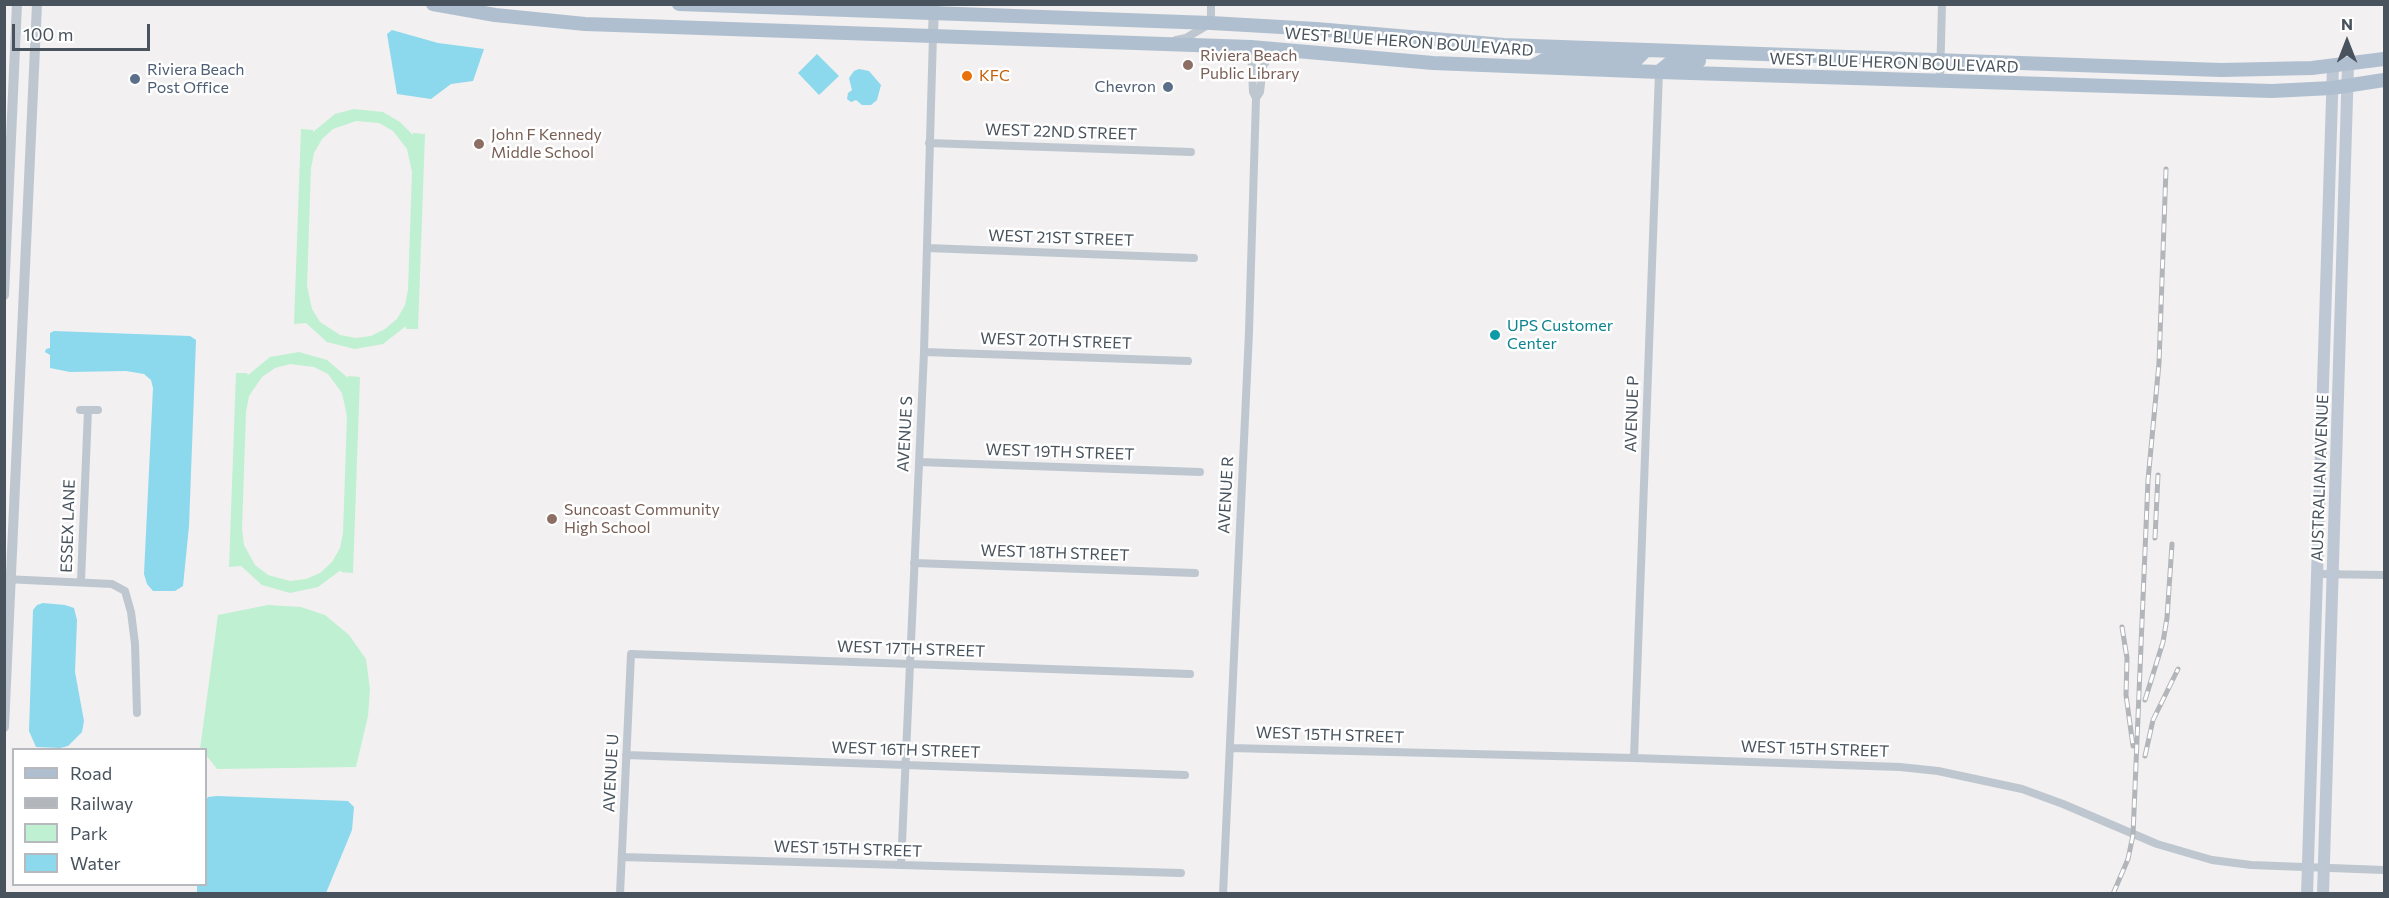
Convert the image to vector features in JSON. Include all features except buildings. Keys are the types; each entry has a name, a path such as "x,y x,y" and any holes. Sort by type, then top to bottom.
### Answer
{"main road":[{"name":"WEST BLUE HERON BOULEVARD","path":"433,4 506,16 585,24 1251,47 1434,63 1659,72 2231,90 2332,88 2385,80"},
{"name":"WEST BLUE HERON BOULEVARD","path":"679,4 934,9 1316,29 1504,45 2221,70 2333,66 2385,58"},
{"path":"1531,67 1548,58 1636,60 1646,50"},
{"path":"1659,72 1671,62 1756,63 1763,54"},
{"name":"AUSTRALIAN AVENUE","path":"2323,894 2348,64"},
{"name":"AUSTRALIAN AVENUE","path":"2307,894 2333,66"}],"street":[{"path":"4,295 17,4"},
{"path":"4,727 8,579 37,4"},
{"path":"1164,44 1186,38 1211,23 1211,4"},
{"path":"1940,81 1942,4"},
{"name":"AVENUE S","path":"901,865 924,352 934,9"},
{"name":"AVENUE R","path":"1223,894 1248,349 1256,98 1253,92 1251,47"},
{"name":"AVENUE R","path":"1256,98 1260,92 1263,66 1275,49"},
{"name":"AVENUE P","path":"1634,758 1659,72"},
{"name":"WEST 22ND STREET","path":"930,143 1191,152"},
{"name":"WEST 21ST STREET","path":"927,248 1194,258"},
{"name":"WEST 20TH STREET","path":"924,352 1188,360"},
{"name":"ESSEX LANE","path":"89,410 81,581 112,584 121,587 127,595 135,644 137,713"},
{"name":"WEST 19TH STREET","path":"919,462 1200,472"},
{"name":"WEST 18TH STREET","path":"914,563 1195,573"},
{"path":"2317,574 2385,575"},
{"path":"8,579 81,581"},
{"name":"WEST 17TH STREET","path":"631,654 1190,674"},
{"name":"AVENUE U","path":"620,894 631,654"},
{"name":"WEST 15TH STREET","path":"1230,748 1634,758 1900,767 1938,771 2022,789 2063,804 2133,835 2212,860 2308,869 2385,870"},
{"name":"WEST 16TH STREET","path":"626,755 1185,775"},
{"name":"WEST 15TH STREET","path":"622,857 1181,873"}],"green space":[{"path":"354,109 383,112 400,122 413,135 413,133 425,134 418,329 406,329 406,326 383,344 355,349 327,342 306,323 294,324 301,129 313,130 313,132 335,114","holes":["356,121 379,123 393,131 407,149 412,172 408,290 405,305 397,319 385,329 371,336 356,338 340,335 320,322 312,309 307,286 311,168 314,153 322,139 333,129"]},
{"path":"299,352 327,360 348,378 348,376 360,377 353,573 341,572 341,570 318,587 290,593 262,585 241,566 229,567 236,373 247,373 248,375 270,357","holes":["290,364 314,367 328,374 342,393 347,416 343,533 340,548 332,562 320,573 306,579 290,581 268,575 255,565 244,545 242,529 246,412 249,396 262,377 275,368"]},
{"path":"268,605 301,607 325,615 349,635 366,659 370,689 368,716 356,767 217,769 207,756 207,748 200,748 218,615"}],"water":[{"path":"392,30 438,43 484,49 473,81 451,84 431,99 397,94 387,34"},
{"path":"817,54 839,76 819,95 798,73"},
{"path":"859,69 869,71 881,85 877,100 871,105 862,105 856,100 851,102 847,99 848,93 852,90 849,78 854,71"},
{"path":"54,331 190,336 196,340 189,526 183,586 175,591 153,591 147,584 144,574 153,388 151,380 144,374 126,371 70,372 50,368 50,355 45,352 50,348 50,333"},
{"path":"43,603 74,608 77,620 75,672 84,721 82,732 68,746 60,748 36,747 29,731 33,610 37,605"},
{"path":"208,797 348,801 354,807 352,830 326,893 197,893 197,886 207,886"}],"railway":[{"path":"2113,894 2128,859 2133,835 2148,480 2159,363 2166,169"},
{"path":"2155,538 2158,475"},
{"path":"2145,700 2163,642 2172,544"},
{"path":"2122,627 2127,658 2126,695 2133,746"},
{"path":"2145,756 2153,720 2178,669"}],"place":[{"name":"Riviera Beach Public Library","path":"1188,65"},
{"name":"KFC","path":"967,76"},
{"name":"Riviera Beach Post Office","path":"135,79"},
{"name":"Chevron","path":"1168,87"},
{"name":"John F Kennedy Middle School","path":"479,144"},
{"name":"UPS Customer Center","path":"1495,335"},
{"name":"Suncoast Community High School","path":"552,519"}]}
